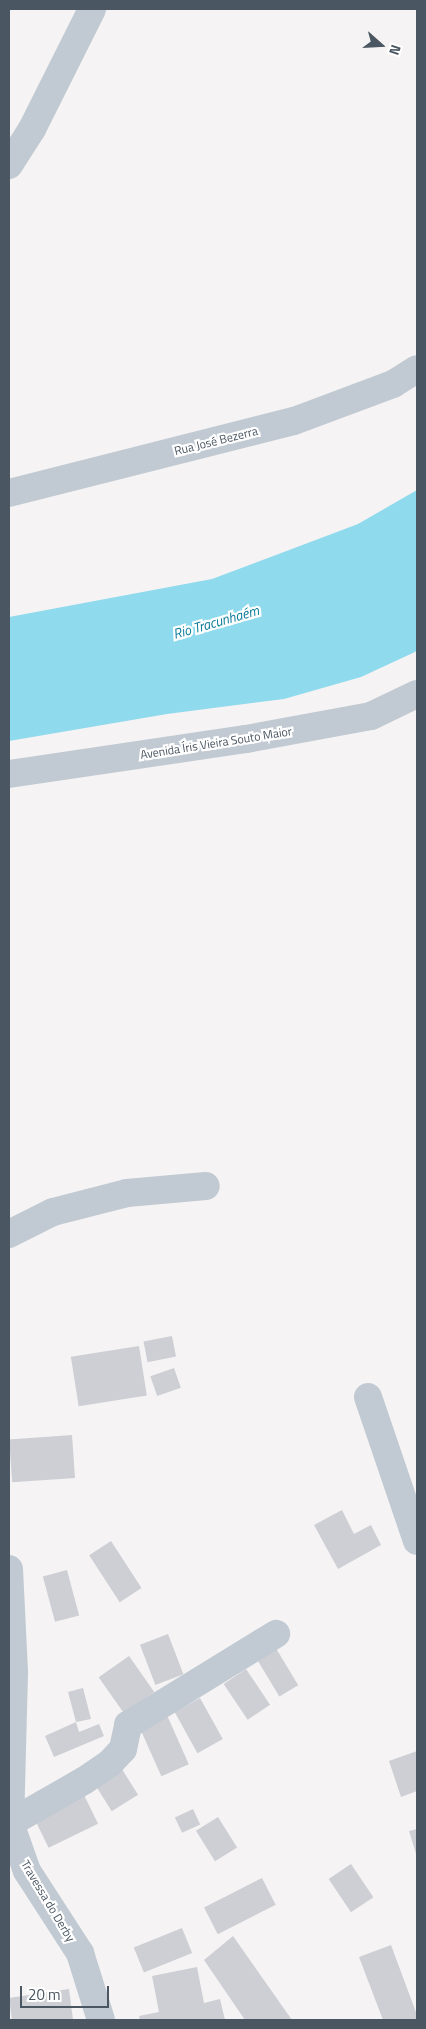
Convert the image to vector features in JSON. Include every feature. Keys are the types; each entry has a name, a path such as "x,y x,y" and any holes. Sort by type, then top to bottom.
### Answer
{"street":[{"path":"9,165 32,129 92,9"},
{"name":"Rua José Bezerra","path":"9,493 294,421 393,384 417,369"},
{"name":"Avenida Íris Vieira Souto Maior","path":"9,774 246,739 371,716 417,694"},
{"path":"9,1234 53,1212 127,1192 206,1186"},
{"path":"368,1397 417,1541"},
{"name":"Travessa do Derby","path":"9,1569 14,1673 10,1823 27,1872 80,1953 102,2020"},
{"path":"10,1823 85,1780 110,1763 123,1749 128,1725 276,1634"}],"water":[{"name":"Rio Tracunhaém","path":"417,490 417,650 415,652 361,677 284,699 167,714 9,741 9,617 212,579 358,524"}],"building":[{"path":"172,1336 176,1357 148,1362 144,1342"},
{"path":"139,1346 147,1395 79,1406 71,1357"},
{"path":"174,1368 181,1388 157,1396 150,1376"},
{"path":"72,1435 75,1478 12,1482 9,1439"},
{"path":"342,1510 354,1534 371,1525 381,1545 338,1569 314,1525"},
{"path":"111,1541 141,1588 120,1602 89,1555"},
{"path":"67,1570 79,1615 55,1622 43,1576"},
{"path":"168,1634 183,1674 155,1685 140,1645"},
{"path":"274,1645 298,1685 279,1697 255,1656"},
{"path":"129,1656 154,1692 124,1713 99,1677"},
{"path":"246,1669 270,1705 248,1720 224,1684"},
{"path":"83,1688 91,1719 76,1722 68,1692"},
{"path":"200,1698 223,1739 197,1753 175,1712"},
{"path":"166,1713 189,1764 161,1776 139,1725"},
{"path":"76,1722 79,1732 99,1724 104,1736 54,1757 45,1736"},
{"path":"417,1751 417,1791 401,1797 389,1761"},
{"path":"120,1766 138,1795 112,1811 94,1782"},
{"path":"84,1795 98,1824 49,1848 35,1819"},
{"path":"193,1809 200,1824 182,1833 175,1817"},
{"path":"218,1817 237,1848 215,1861 196,1831"},
{"path":"417,1829 417,1857 409,1831"},
{"path":"351,1864 373,1897 351,1912 329,1879"},
{"path":"262,1878 276,1905 218,1934 204,1908"},
{"path":"182,1928 192,1953 144,1973 134,1947"},
{"path":"233,1936 292,2020 245,2020 204,1960"},
{"path":"391,1945 417,2015 417,2020 383,2020 359,1957"},
{"path":"197,1967 204,2003 220,1999 225,2020 140,2020 139,2016 159,2012 152,1976"},
{"path":"69,1989 73,2020 12,2020 9,1998"}]}
